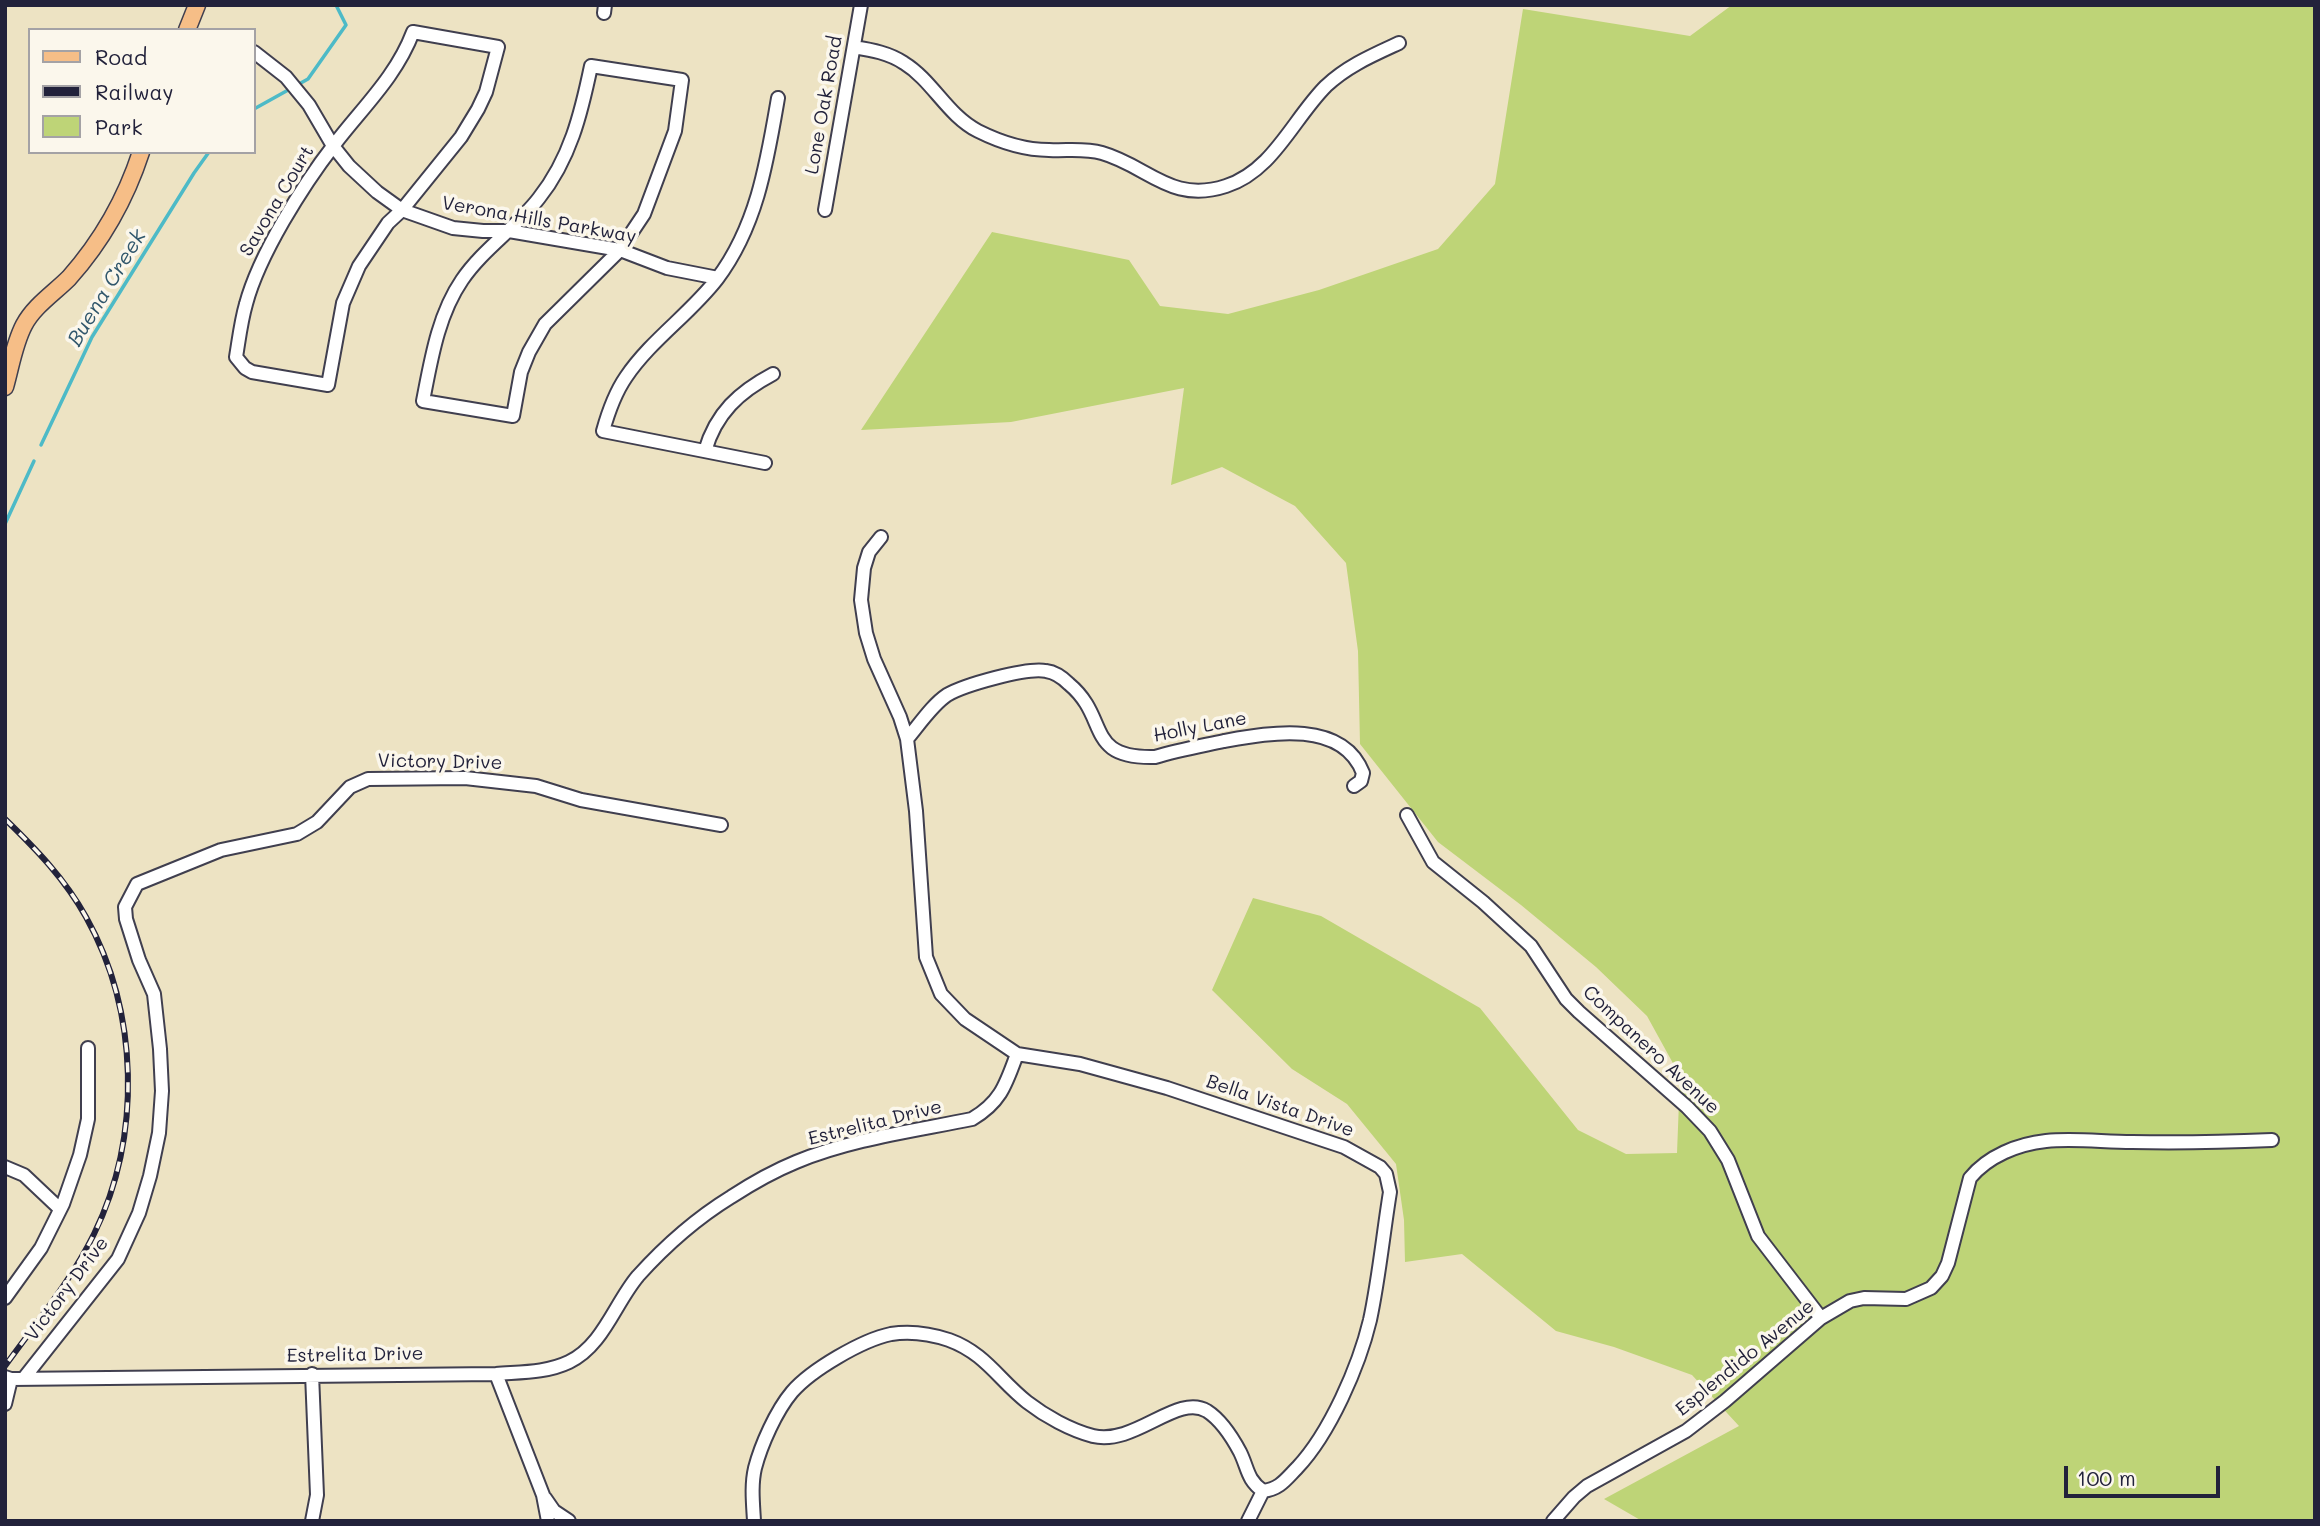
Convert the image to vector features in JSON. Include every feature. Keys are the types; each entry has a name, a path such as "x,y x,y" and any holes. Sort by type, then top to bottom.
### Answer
{"main road":[{"path":"188,28 197,5"},
{"path":"5,387 23,326 37,307 55,293 83,262 110,222 133,177 140,154"}],"street":[{"name":"Lone Oak Road","path":"825,210 861,5"},
{"path":"333,146 394,72 414,32 498,47 486,92 461,138 402,210"},
{"path":"854,47 883,53 905,63 922,77 950,110 976,130 1011,145 1100,152 1122,160 1163,184 1198,190 1226,186 1251,173 1269,158 1327,85 1360,61 1399,43"},
{"name":"Verona Hills Parkway","path":"256,54 289,81 309,105 333,146 349,166 377,192 402,210 453,228 509,231 620,250 667,268 718,278"},
{"path":"590,66 682,80 676,131 644,215 620,250 545,324 521,372 513,416 423,401 435,342 449,302 478,259 509,231 539,198 568,152 580,116 590,66"},
{"path":"765,463 603,431 625,378 718,278 745,233 763,179 778,98"},
{"name":"Savona Court","path":"333,146 303,190 261,264 246,304 236,357 245,368 251,372 328,386 343,303 359,266 388,223 402,210"},
{"path":"705,451 708,440 729,404 747,388 773,374"},
{"path":"881,537 869,552 864,568 861,600 866,633 874,659 907,739 916,811 926,957 941,994 965,1019 1017,1054"},
{"name":"Holly Lane","path":"907,739 945,696 996,678 1045,671 1061,678 1076,690 1088,707 1106,745 1123,754 1156,757 1266,733 1297,732 1324,737 1355,757 1363,773 1361,781 1354,786"},
{"name":"Victory Drive","path":"13,1378 118,1259 139,1213 150,1176 160,1123 160,1049 154,994 139,960 126,919 125,906 136,884 221,850 297,834 317,822 350,787 368,779 465,778 537,786 581,800 721,825"},
{"name":"Companero Avenue","path":"1407,815 1433,862 1483,902 1531,946 1579,1012 1687,1107 1710,1131 1728,1160 1758,1236 1821,1318"},
{"path":"5,1298 41,1248 60,1209 80,1156 89,1119 88,1048"},
{"name":"Estrelita Drive","path":"13,1378 496,1374 547,1370 569,1362 589,1349 637,1278 677,1238 732,1196 797,1162 848,1145 981,1115 989,1110 1003,1092 1017,1054"},
{"name":"Bella Vista Drive","path":"1017,1054 1080,1064 1167,1088 1344,1147 1380,1167 1386,1174 1390,1192 1364,1342 1334,1416 1308,1457 1276,1490 1264,1492"},
{"name":"Esplendido Avenue","path":"1553,1521 1587,1486 1662,1446 1707,1415 1821,1318 1850,1301 1864,1298 1906,1299 1931,1289 1948,1263 1970,1178 1976,1170 1998,1155 2046,1141 2179,1143 2272,1140"},
{"path":"5,1167 24,1175 60,1209"},
{"path":"754,1521 752,1483 755,1467 768,1433 790,1394 810,1374 857,1348 891,1334 920,1333 948,1340 965,1348 990,1364 1026,1401 1048,1416 1083,1433 1114,1437 1130,1433 1179,1408 1194,1407 1205,1410 1222,1423 1240,1453 1252,1484 1264,1492 1248,1521"},
{"path":"312,1374 317,1495 312,1521"},
{"path":"496,1374 542,1495 548,1521"},
{"path":"5,1404 13,1378"},
{"path":"542,1495 554,1511 569,1521"}],"green space":[{"path":"1732,5 2315,5 2315,1521 1642,1521 1604,1499 1739,1426 1692,1375 1614,1347 1556,1331 1462,1254 1405,1262 1404,1220 1396,1164 1347,1104 1292,1069 1212,990 1253,898 1321,916 1480,1008 1578,1130 1626,1154 1677,1153 1680,1076 1647,1016 1596,967 1438,842 1360,744 1358,651 1346,563 1295,506 1222,467 1171,485 1184,388 1011,422 861,430 992,232 1129,260 1160,306 1228,314 1319,290 1438,249 1495,184 1523,9 1690,36"}],"waterway":[{"name":"Buena Creek","path":"256,108 308,79 346,25 336,5"},
{"name":"Buena Creek","path":"41,445 92,337 208,154"},
{"name":"Buena Creek","path":"5,524 34,461"}],"railway":[{"path":"5,819 69,890 104,954 116,993 128,1074 127,1116 120,1156 110,1196 94,1234 64,1285 5,1366"}]}
